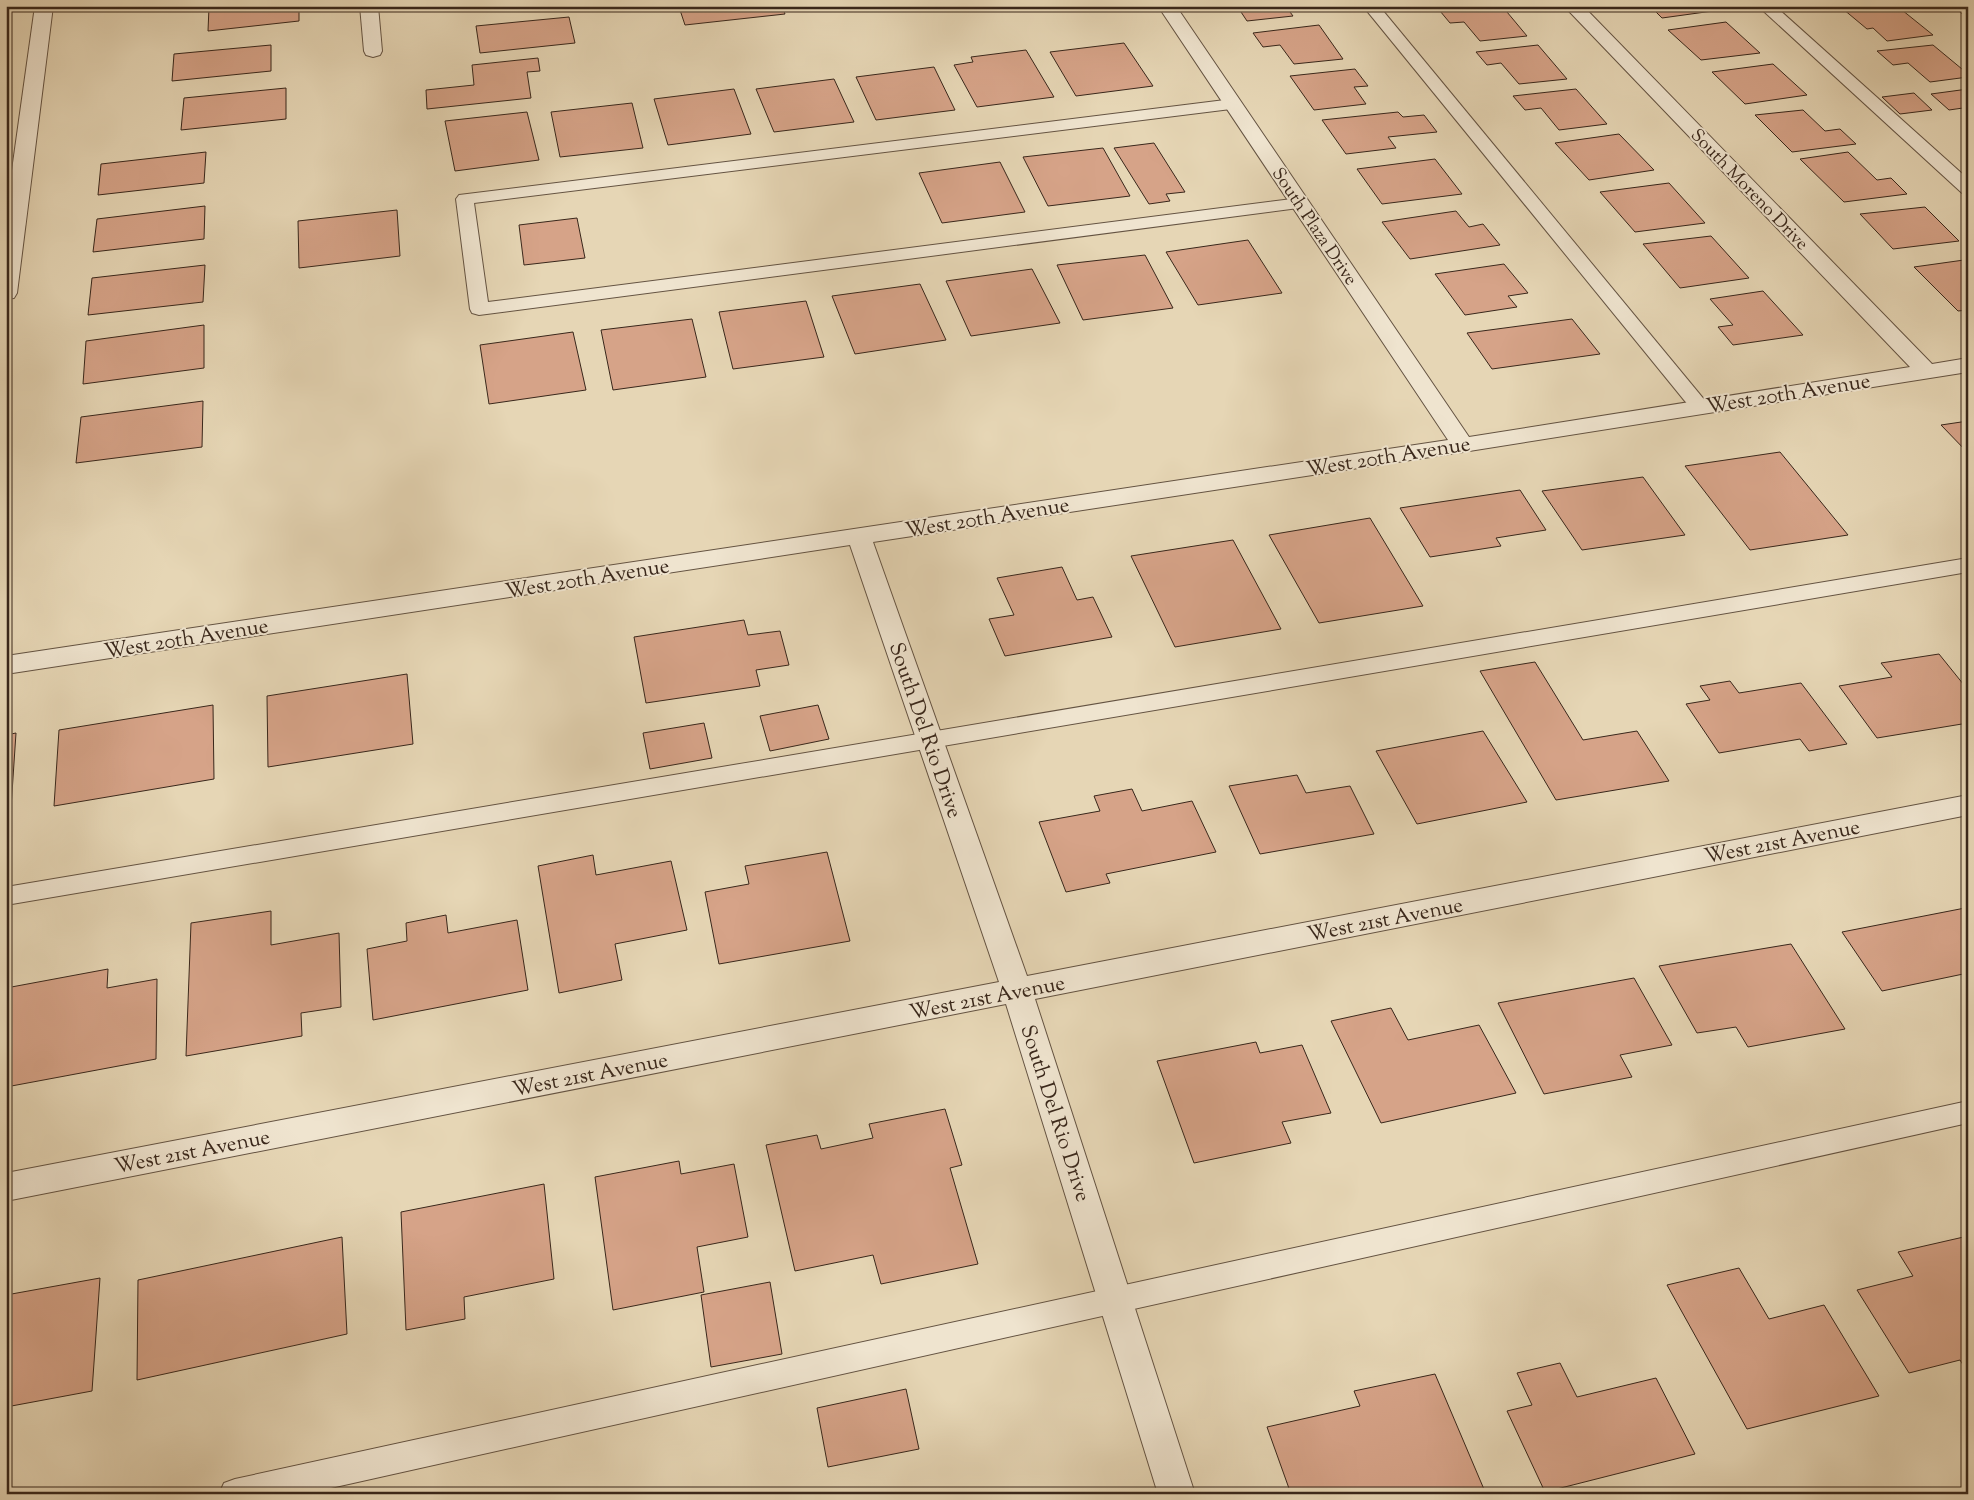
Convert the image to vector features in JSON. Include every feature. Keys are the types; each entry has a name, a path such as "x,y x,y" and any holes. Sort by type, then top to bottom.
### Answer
{"street":[{"path":"6,293 12,204 44,6"},
{"path":"369,6 373,51"},
{"name":"South Plaza Drive","path":"1167,6 1463,445"},
{"name":"South Moreno Drive","path":"1573,6 1926,371"},
{"path":"1964,6 1968,9"},
{"name":"West 20th Avenue","path":"6,665 1463,445 1968,365"},
{"name":"South Del Rio Drive","path":"859,537 1017,991 1177,1494"},
{"name":"West 21st Avenue","path":"6,1187 1968,804"}],"lane":[{"path":"1371,6 1700,408"},
{"path":"1766,6 1968,189"},
{"path":"1233,104 465,199 479,309 1300,203"},
{"path":"6,896 1968,565"},
{"path":"235,1494 1968,1112"}],"building":[{"path":"299,6 299,21 208,31 209,7"},
{"path":"710,6 782,6 785,14 685,25 680,10"},
{"path":"1237,6 1304,7 1287,8 1293,16 1247,21"},
{"path":"1502,6 1527,36 1480,41 1464,22 1450,23 1440,11"},
{"path":"1650,6 1715,6 1720,10 1662,18"},
{"path":"1864,6 1897,6 1933,35 1887,41 1873,28 1867,29 1843,9"},
{"path":"569,17 575,43 480,53 476,26"},
{"path":"1726,22 1760,53 1701,60 1668,30"},
{"path":"1319,25 1343,59 1294,64 1280,45 1263,47 1253,33"},
{"path":"1124,43 1153,86 1076,96 1050,52"},
{"path":"271,45 271,71 172,81 174,54"},
{"path":"1538,45 1567,79 1519,84 1501,63 1487,65 1476,52"},
{"path":"1933,45 1968,74 1968,77 1930,82 1908,63 1893,65 1877,51"},
{"path":"1026,50 1054,97 977,107 954,65 973,62 971,57"},
{"path":"538,58 540,71 527,72 531,98 427,109 426,90 474,85 472,65"},
{"path":"1773,64 1807,95 1745,104 1712,72"},
{"path":"934,67 955,110 876,120 856,77"},
{"path":"1355,69 1368,86 1354,87 1366,104 1314,110 1290,76"},
{"path":"834,79 854,122 774,132 756,89"},
{"path":"286,88 286,119 181,130 184,98"},
{"path":"734,89 751,134 668,145 654,99"},
{"path":"1576,89 1607,124 1559,130 1541,108 1525,110 1513,96"},
{"path":"1968,89 1968,112 1963,108 1949,110 1931,94"},
{"path":"1914,93 1932,110 1900,114 1882,97"},
{"path":"632,103 643,148 560,157 551,112"},
{"path":"1803,110 1825,131 1840,129 1856,144 1792,152 1755,115"},
{"path":"527,112 539,160 455,171 445,121"},
{"path":"1398,112 1403,117 1424,115 1437,132 1388,137 1396,148 1346,154 1322,120"},
{"path":"1619,134 1654,170 1589,180 1555,143"},
{"path":"1154,143 1185,192 1166,194 1170,201 1149,204 1114,148"},
{"path":"1103,148 1130,196 1048,206 1023,157"},
{"path":"206,152 204,183 98,195 101,164"},
{"path":"1848,152 1877,180 1891,178 1907,194 1844,202 1800,159"},
{"path":"1435,159 1462,194 1382,204 1357,169"},
{"path":"1000,162 1025,212 942,223 919,173"},
{"path":"1669,183 1705,223 1635,232 1600,192"},
{"path":"205,206 204,239 93,252 97,219"},
{"path":"1925,207 1959,241 1893,249 1860,214"},
{"path":"397,210 400,256 299,268 298,221"},
{"path":"1456,211 1469,227 1483,224 1500,245 1410,259 1382,222"},
{"path":"577,218 585,258 524,265 519,225"},
{"path":"1711,236 1749,278 1680,288 1643,244"},
{"path":"1248,240 1282,293 1198,305 1166,252"},
{"path":"1145,255 1173,308 1083,320 1057,265"},
{"path":"1964,260 1968,264 1968,310 1958,311 1914,267"},
{"path":"1504,264 1528,293 1508,296 1517,307 1465,315 1435,274"},
{"path":"205,265 203,302 88,315 92,278"},
{"path":"1032,269 1060,323 971,336 946,281"},
{"path":"920,284 946,340 855,354 832,296"},
{"path":"1763,291 1803,335 1733,345 1718,327 1733,325 1710,299"},
{"path":"806,301 824,357 733,369 719,312"},
{"path":"692,319 706,377 613,390 601,330"},
{"path":"1572,319 1600,354 1492,369 1467,333"},
{"path":"204,325 204,368 83,384 86,341"},
{"path":"573,332 586,390 489,404 480,345"},
{"path":"203,401 202,447 76,463 81,417"},
{"path":"1968,421 1968,453 1941,425"},
{"path":"1780,452 1848,535 1750,550 1685,466"},
{"path":"1643,477 1685,535 1582,550 1542,491"},
{"path":"1520,490 1546,530 1496,538 1501,546 1430,557 1400,508"},
{"path":"1370,518 1423,606 1319,623 1269,535"},
{"path":"1233,540 1281,629 1175,647 1131,556"},
{"path":"1062,567 1077,600 1093,597 1112,637 1005,656 989,619 1014,615 997,578"},
{"path":"744,620 748,635 780,631 789,665 756,670 760,686 646,703 634,637"},
{"path":"1939,654 1968,690 1968,723 1877,738 1839,686 1892,677 1881,663"},
{"path":"1535,662 1583,740 1637,731 1669,781 1556,800 1480,671"},
{"path":"407,674 413,744 268,767 267,696"},
{"path":"1730,681 1739,693 1801,683 1847,744 1809,751 1800,739 1719,753 1686,704 1710,700 1700,686"},
{"path":"213,705 214,779 54,806 59,730"},
{"path":"818,705 829,739 770,751 760,716"},
{"path":"704,723 712,758 650,769 643,733"},
{"path":"1483,731 1527,802 1417,824 1376,751"},
{"path":"16,733 10,823 6,824 6,735"},
{"path":"1297,775 1306,793 1350,786 1374,834 1260,854 1229,786"},
{"path":"1132,789 1142,811 1192,801 1216,852 1106,874 1110,883 1066,892 1039,822 1100,811 1094,796"},
{"path":"827,852 850,941 719,964 705,892 749,884 745,866"},
{"path":"593,855 596,875 671,861 687,930 615,944 622,980 559,993 538,866"},
{"path":"1965,908 1968,911 1968,973 1882,991 1842,932"},
{"path":"271,911 271,945 339,933 341,1007 301,1013 302,1036 186,1056 191,923"},
{"path":"446,915 448,933 517,920 528,990 373,1020 367,949 407,941 406,923"},
{"path":"1791,944 1845,1029 1748,1047 1736,1027 1697,1033 1659,966"},
{"path":"108,969 107,988 157,979 156,1059 6,1087 6,988"},
{"path":"1634,978 1672,1045 1620,1055 1632,1077 1544,1094 1498,1003"},
{"path":"1391,1008 1408,1040 1479,1025 1516,1093 1381,1123 1331,1021"},
{"path":"1256,1042 1260,1053 1302,1045 1331,1113 1282,1122 1291,1143 1194,1163 1157,1061"},
{"path":"945,1109 962,1165 950,1168 978,1264 881,1284 873,1255 795,1271 766,1145 817,1135 821,1149 873,1138 869,1124"},
{"path":"679,1161 681,1174 734,1164 748,1237 697,1247 704,1292 613,1310 595,1177"},
{"path":"544,1184 554,1279 464,1297 465,1319 406,1330 401,1212"},
{"path":"1968,1236 1968,1373 1960,1360 1909,1373 1857,1290 1913,1276 1898,1252"},
{"path":"342,1237 347,1334 137,1380 138,1280"},
{"path":"1739,1268 1769,1319 1824,1305 1879,1396 1747,1429 1667,1285"},
{"path":"100,1278 92,1391 6,1407 6,1295"},
{"path":"770,1282 782,1354 711,1367 701,1295"},
{"path":"1560,1363 1577,1397 1656,1378 1695,1454 1545,1492 1507,1411 1532,1405 1517,1373"},
{"path":"1435,1374 1486,1494 1291,1494 1267,1427 1360,1406 1354,1391"},
{"path":"906,1389 919,1449 828,1467 817,1408"}]}
